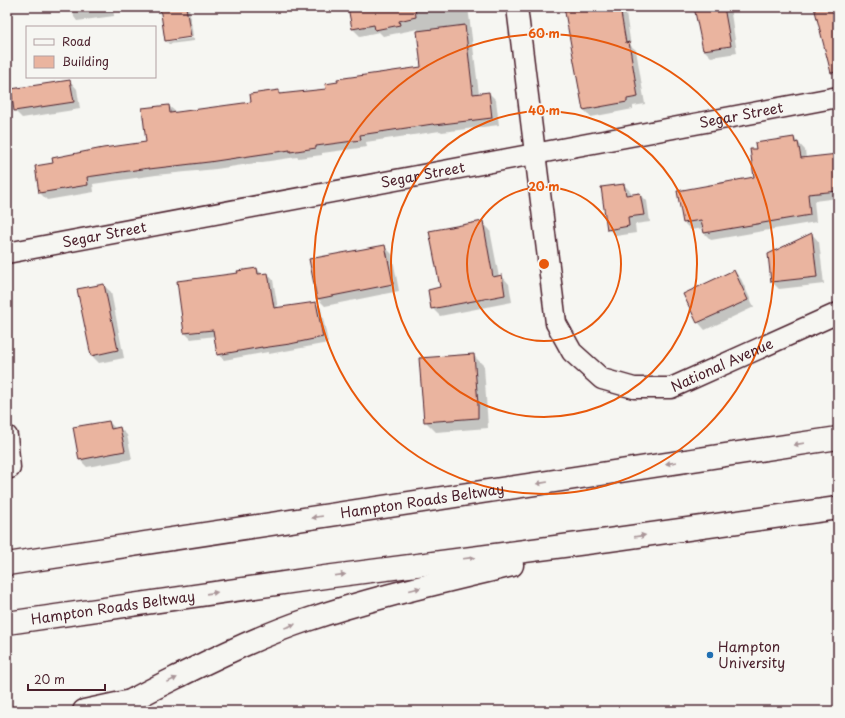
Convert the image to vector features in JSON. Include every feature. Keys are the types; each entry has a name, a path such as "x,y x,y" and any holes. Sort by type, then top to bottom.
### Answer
{"highway":[{"name":"Hampton Roads Beltway","path":"7,564 838,438"},
{"name":"Hampton Roads Beltway","path":"7,624 325,577 838,508"},
{"path":"84,711 120,706 241,646 273,632 307,620 366,602 609,540"}],"street":[{"path":"517,7 535,155"},
{"name":"Segar Street","path":"7,253 838,97"},
{"name":"National Avenue","path":"535,155 556,323 572,352 602,378 634,388 671,388 838,313"},
{"path":"7,436 10,468"}],"building":[{"path":"160,7 186,7 191,37 165,41"},
{"path":"348,7 415,7 416,17 399,21 400,25 375,30 374,25 352,29"},
{"path":"564,7 620,7 626,43 629,42 638,97 627,99 627,102 583,110"},
{"path":"694,7 724,7 731,46 703,50"},
{"path":"814,7 838,7 838,72 831,73"},
{"path":"465,25 473,94 489,92 492,118 433,124 360,135 361,140 316,146 316,148 290,152 290,150 209,162 149,168 87,177 88,185 39,193 35,166 53,163 52,158 103,148 146,142 142,108 169,105 170,113 251,102 250,94 279,90 279,94 326,89 325,84 338,82 337,79 421,67 417,31"},
{"path":"70,80 74,102 14,111 11,89"},
{"path":"794,137 795,143 798,142 801,158 838,154 838,191 808,194 810,215 704,233 701,220 683,223 677,191 754,177 750,149 756,149 755,143"},
{"path":"624,184 626,195 640,193 644,215 628,217 629,226 607,230 601,187"},
{"path":"483,221 493,277 502,275 505,295 431,309 428,290 440,287 429,231"},
{"path":"812,233 817,277 771,282 768,254"},
{"path":"385,245 393,284 317,299 309,259"},
{"path":"257,268 258,274 268,273 274,308 316,302 323,337 290,344 262,347 217,355 213,330 184,333 177,281 238,273 237,271"},
{"path":"734,270 748,300 697,323 683,294"},
{"path":"104,284 118,350 91,356 77,289"},
{"path":"474,354 478,418 424,422 419,358"},
{"path":"109,421 111,429 120,427 125,451 79,460 73,427"}],"place":[{"name":"Hampton University","path":"710,655"}]}
